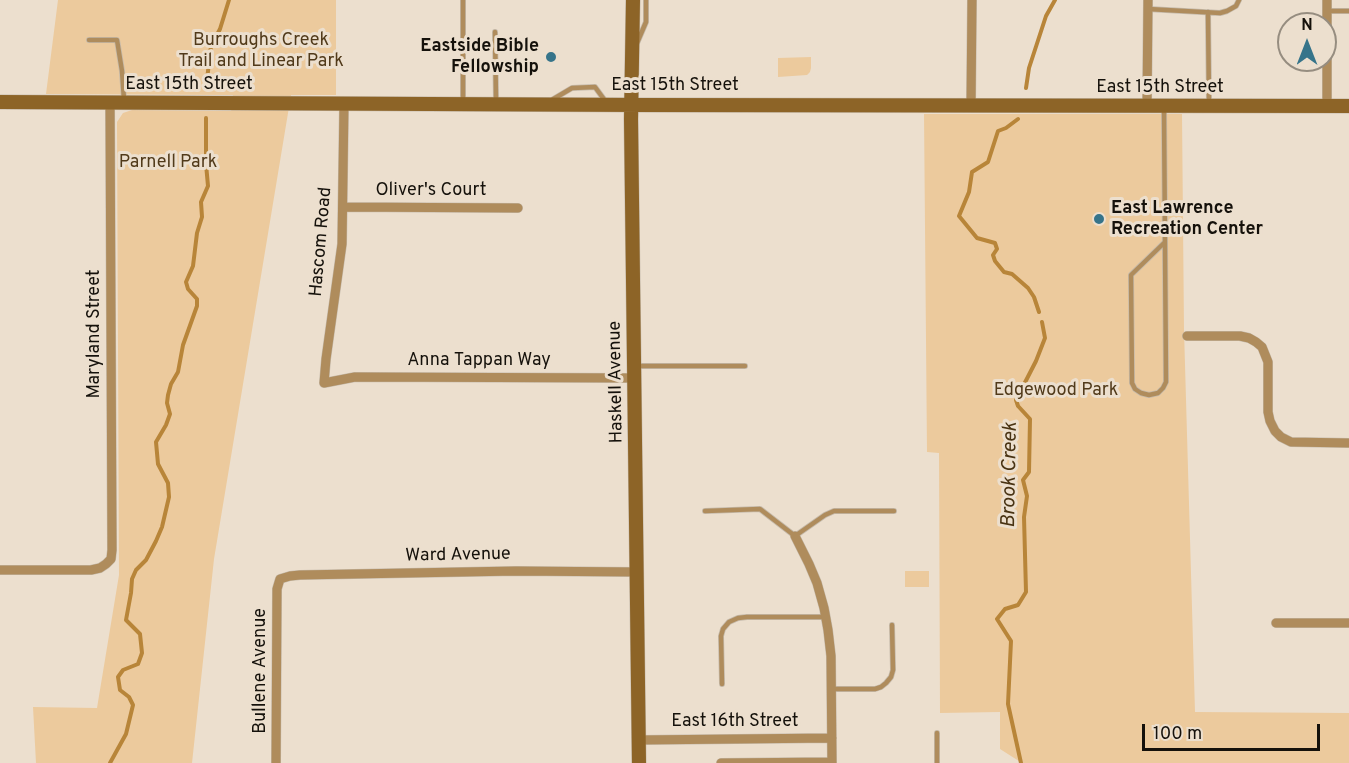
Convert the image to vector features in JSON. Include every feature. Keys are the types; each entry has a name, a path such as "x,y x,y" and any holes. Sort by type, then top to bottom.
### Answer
{"main road":[{"name":"Haskell Avenue","path":"633,0 632,104 639,763"},
{"name":"East 15th Street","path":"0,102 1349,106"}],"street":[{"path":"971,105 972,0"},
{"path":"1327,0 1327,106"},
{"path":"1147,106 1148,4"},
{"name":"Maryland Street","path":"0,570 91,570 100,568 111,558 117,102"},
{"name":"Hascom Road","path":"324,383 342,244 344,104"},
{"name":"Oliver's Court","path":"343,207 518,208"},
{"path":"1187,336 1240,336 1256,342 1262,347 1268,363 1268,412 1275,431 1291,442 1349,443"},
{"name":"Anna Tappan Way","path":"324,383 355,377 635,372"},
{"path":"721,763 832,762 831,656 826,617 809,564 795,536"},
{"name":"Ward Avenue","path":"280,579 300,574 637,572"},
{"name":"Bullene Avenue","path":"276,763 280,579"},
{"path":"1276,623 1349,623"},
{"name":"East 16th Street","path":"639,740 832,738"}],"lane":[{"path":"463,0 463,104"},
{"path":"632,54 646,22 646,0"},
{"path":"1148,4 1220,13 1236,6 1239,0"},
{"path":"1327,11 1349,10"},
{"path":"1208,12 1209,106"},
{"path":"495,32 496,104"},
{"path":"88,40 117,40 124,88 117,102"},
{"path":"495,47 535,46"},
{"path":"1164,106 1166,382 1158,393 1149,395 1141,393 1132,383 1131,275 1164,243"},
{"path":"635,372 745,366"},
{"path":"705,511 760,509 795,536 834,511 894,511"},
{"path":"722,684 721,636 729,622 747,617 826,617"},
{"path":"831,689 874,689 886,683 893,670 892,625"},
{"path":"937,733 937,763"}],"green space":[{"name":"Burroughs Creek Trail and Linear Park","path":"58,0 336,0 336,95 291,95 214,559 192,763 36,763 33,707 97,708 119,575 117,122 123,113 132,110 231,111 233,95 46,94"},
{"path":"811,57 811,68 807,75 778,77 778,58"},
{"name":"Edgewood Park","path":"924,114 1182,114 1184,330 1195,712 1349,713 1349,763 1022,763 1000,749 1000,712 940,713 939,453 927,452"},
{"path":"905,571 929,571 929,587 905,587"}],"waterway":[{"path":"206,88 211,46 220,29 229,0"},
{"name":"Brook Creek","path":"1026,88 1029,68 1046,16 1055,0"},
{"path":"110,763 126,734 133,705 129,697 120,690 118,677 123,670 138,664 142,653 140,634 126,620 132,579 156,541 169,497 168,483 158,464 156,442 170,414 167,403 168,395 178,372 183,345 197,306 197,299 188,289 186,282 193,266 197,233 202,217 201,202 208,186 206,118"},
{"name":"Brook Creek","path":"1018,119 998,131 988,162 972,172 969,192 959,216 977,238 995,243 997,249 993,255 995,261 1004,272 1012,274 1028,288 1039,312"},
{"name":"Brook Creek","path":"1021,763 1008,704 1011,641 997,619 1005,609 1018,605 1026,592 1024,517 1027,496 1023,480 1029,472 1030,419 1018,406 1016,400 1045,338 1042,322"}],"place":[{"name":"Eastside Bible Fellowship","path":"551,57"},
{"name":"East Lawrence Recreation Center","path":"1099,219"}],"park label":[{"name":"Parnell Park","path":"168,163"}]}
